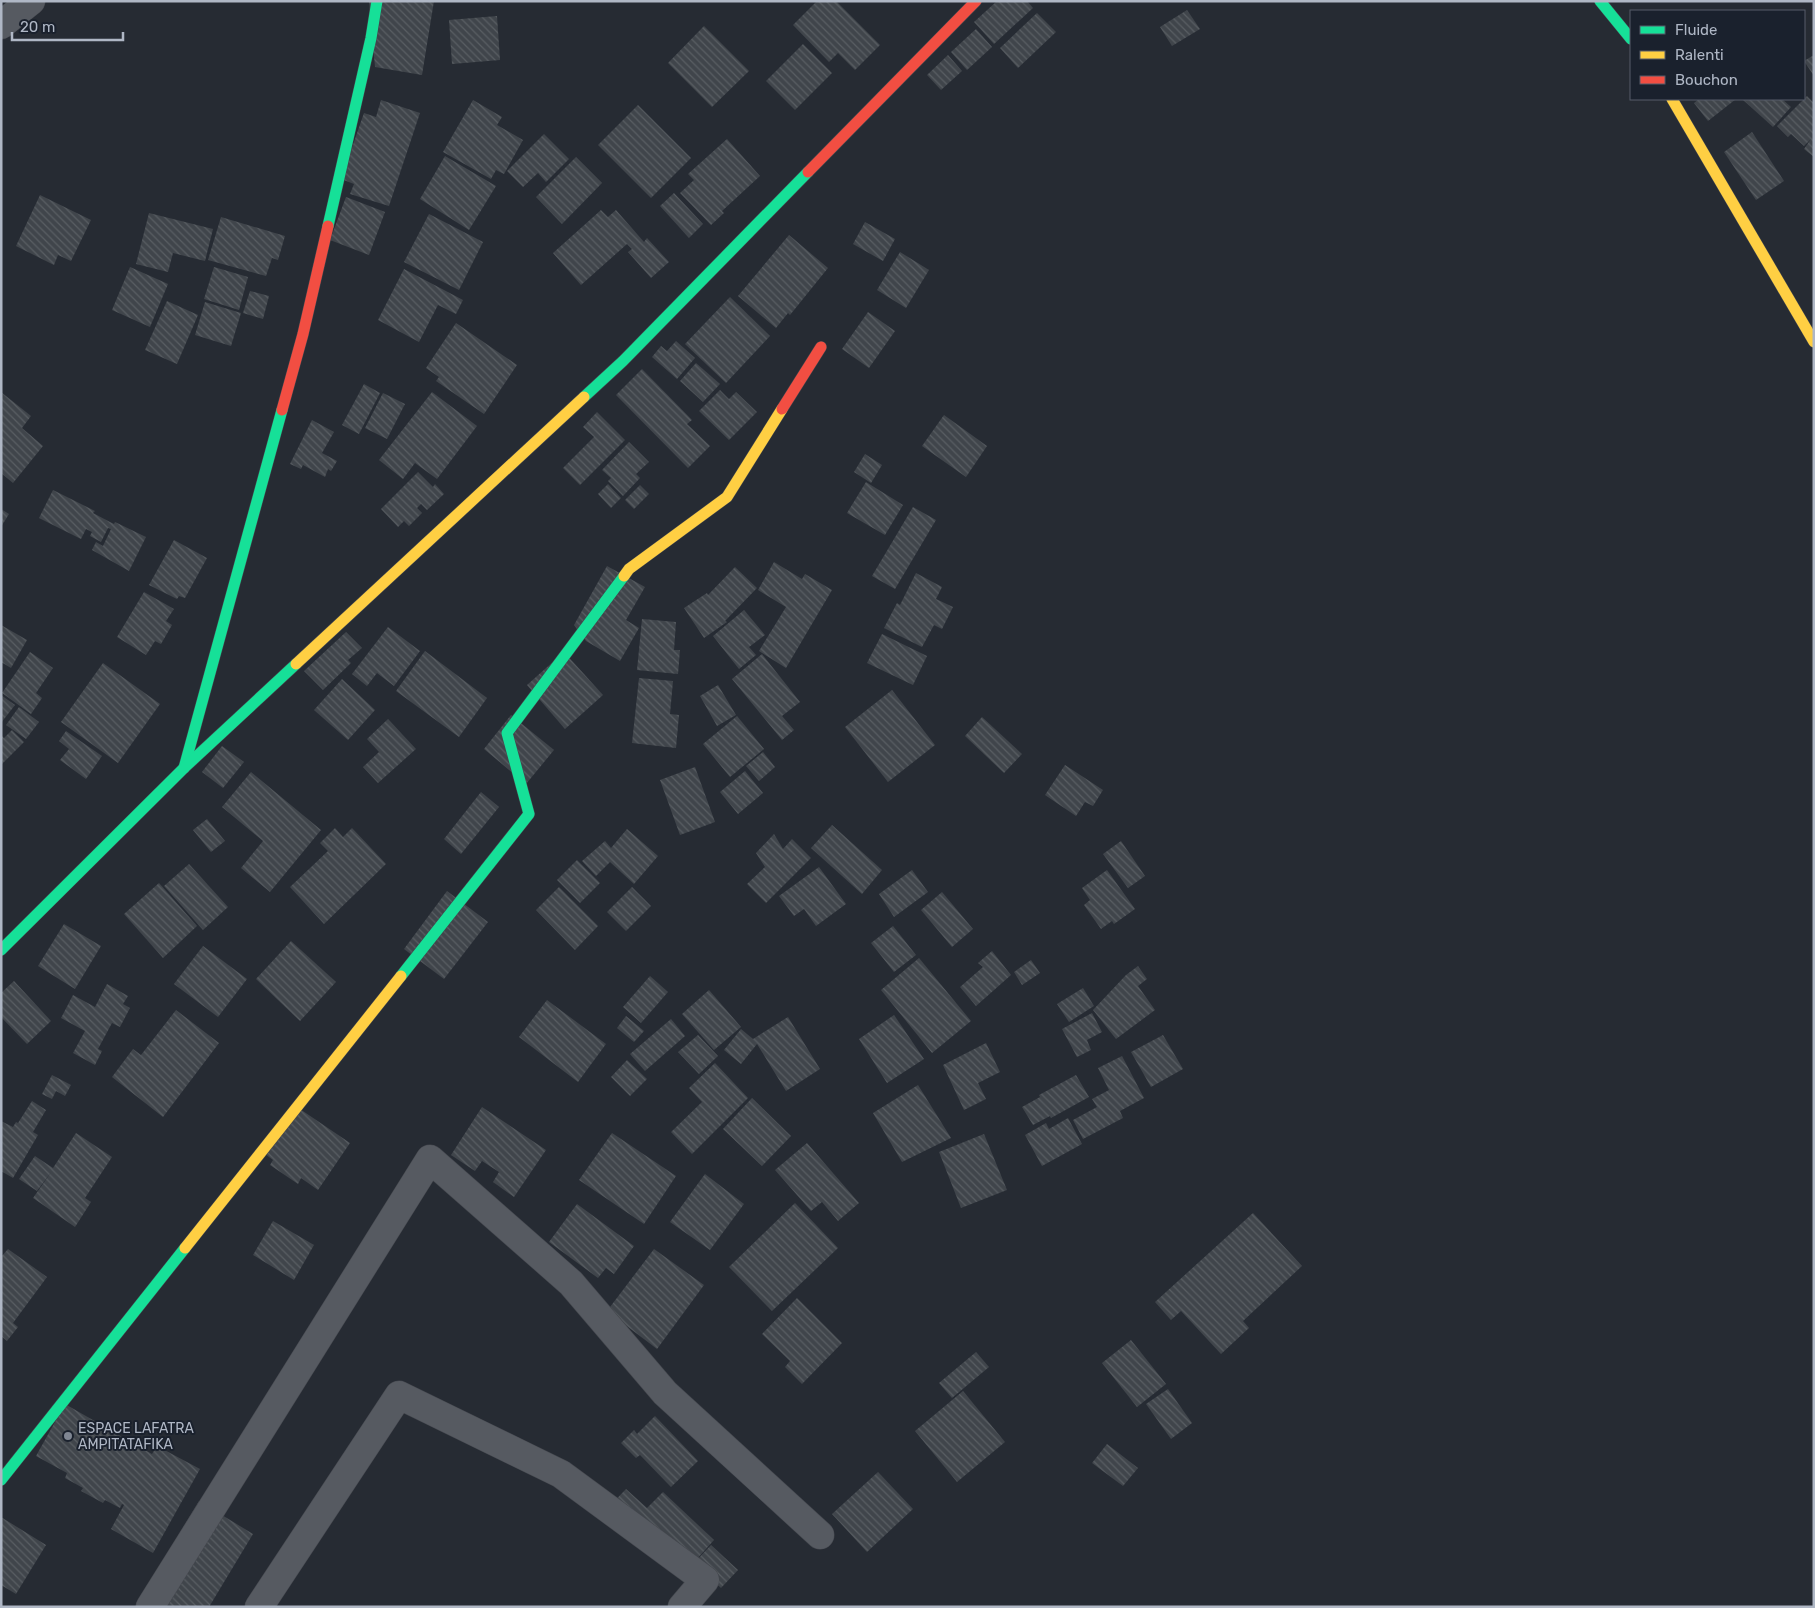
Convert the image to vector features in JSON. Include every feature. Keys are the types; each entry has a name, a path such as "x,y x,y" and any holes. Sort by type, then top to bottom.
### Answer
{"street":[{"path":"1,25 31,1"},
{"path":"184,768 303,334 371,38 376,1"},
{"path":"1,950 184,768 623,361 976,1"},
{"path":"1600,1 1630,39"},
{"path":"1673,100 1814,342"},
{"path":"1,1480 529,814 508,733 630,569 728,497 821,347"},
{"path":"150,1607 430,1158 571,1283 665,1393 820,1535"},
{"path":"258,1607 398,1395 561,1474 705,1580 682,1607"}],"building":[{"path":"369,1 434,1 422,75 375,67"},
{"path":"817,1 836,1 880,45 855,70 838,53 829,62 793,25"},
{"path":"997,1 1027,1 1033,8 994,44 974,22"},
{"path":"1187,10 1200,29 1172,46 1160,27"},
{"path":"1037,13 1056,32 1018,68 1000,48"},
{"path":"497,16 500,60 452,64 449,20"},
{"path":"704,26 749,71 712,107 668,63"},
{"path":"976,29 992,47 967,70 951,52"},
{"path":"803,44 832,73 795,110 766,81"},
{"path":"948,55 962,71 941,90 927,75"},
{"path":"1814,55 1814,76 1805,62 1805,60"},
{"path":"1807,96 1814,103 1814,157 1804,149 1811,139 1804,146 1791,134 1788,137 1777,126"},
{"path":"381,100 420,113 389,206 350,194 354,184 341,179 364,113 376,117"},
{"path":"473,100 502,117 497,125 523,140 504,174 496,170 491,179 443,152"},
{"path":"1698,100 1735,100 1708,121 1694,103"},
{"path":"1743,100 1783,100 1791,107 1773,127"},
{"path":"638,105 691,158 651,198 598,145"},
{"path":"1752,132 1784,181 1756,200 1724,152"},
{"path":"544,134 569,159 546,182 538,173 523,187 507,171"},
{"path":"727,139 760,176 722,211 724,213 711,225 680,193 694,180 688,174"},
{"path":"445,156 496,186 469,230 420,199"},
{"path":"576,157 602,183 562,224 536,197"},
{"path":"674,193 703,224 689,238 660,206"},
{"path":"40,195 91,220 71,261 58,255 54,265 16,246"},
{"path":"346,197 385,212 369,255 330,240"},
{"path":"601,210 608,217 616,210 644,242 647,238 669,262 651,278 628,252 632,249 627,244 581,285 553,253"},
{"path":"149,213 213,229 205,261 173,253 168,272 136,264"},
{"path":"429,214 483,242 459,290 404,262"},
{"path":"221,217 285,236 278,260 272,258 266,276 208,260"},
{"path":"865,222 895,239 883,261 853,244"},
{"path":"789,235 828,268 790,315 788,313 776,328 738,296"},
{"path":"900,252 929,270 906,308 877,290"},
{"path":"130,267 168,284 150,327 112,310"},
{"path":"214,267 248,277 239,310 204,299"},
{"path":"404,269 463,300 456,314 438,305 419,342 378,320"},
{"path":"250,291 269,296 263,319 243,313"},
{"path":"730,297 770,336 726,383 685,344"},
{"path":"167,301 198,315 177,364 145,350"},
{"path":"205,302 241,313 231,346 195,335"},
{"path":"868,312 895,331 869,368 842,349"},
{"path":"456,323 517,365 484,414 436,381 439,377 426,368"},
{"path":"676,341 695,358 677,379 652,357 661,346 667,351"},
{"path":"696,363 720,384 703,402 680,381"},
{"path":"642,369 692,420 687,424 710,446 688,468 616,395"},
{"path":"364,384 380,393 359,434 342,425"},
{"path":"720,390 729,399 736,392 757,412 729,440 699,411"},
{"path":"1,392 31,416 22,428 43,446 13,483 1,473"},
{"path":"432,392 477,426 437,479 415,463 403,479 379,460"},
{"path":"383,393 405,404 387,439 365,428"},
{"path":"597,412 625,440 580,485 563,468 594,437 583,427"},
{"path":"944,415 987,446 966,477 922,446"},
{"path":"312,420 334,432 322,453 337,461 331,471 328,469 325,477 303,465 301,469 290,464"},
{"path":"629,442 649,462 636,474 640,478 623,496 608,481 611,478 602,470"},
{"path":"865,454 882,465 871,483 854,472"},
{"path":"418,472 433,487 435,484 444,494 427,510 421,504 417,508 422,513 409,526 404,521 398,527 381,509"},
{"path":"866,482 903,505 885,535 847,513"},
{"path":"608,484 621,498 611,508 598,494"},
{"path":"640,485 649,494 634,509 625,500"},
{"path":"53,490 95,511 93,513 110,522 114,524 115,522 146,537 129,571 92,550 96,542 103,546 111,529 108,528 101,542 90,536 92,532 86,529 81,539 39,518"},
{"path":"913,507 936,520 895,589 872,576"},
{"path":"1,509 9,514 1,527"},
{"path":"174,540 207,558 185,598 179,596 177,599 149,585"},
{"path":"774,562 802,579 805,574 832,590 786,668 759,651 786,607 758,590"},
{"path":"607,566 645,587 626,620 639,628 620,661 586,641 574,625"},
{"path":"735,567 757,588 725,621 727,622 704,638 684,608 707,593 708,595"},
{"path":"916,573 942,587 936,599 953,607 942,629 934,625 922,647 884,628 897,603 900,605"},
{"path":"144,592 174,609 166,621 172,625 161,644 155,641 146,655 117,637"},
{"path":"744,610 765,635 749,647 756,655 739,669 713,636"},
{"path":"642,619 676,622 674,650 680,650 678,674 637,670"},
{"path":"1,625 27,640 11,668 1,662"},
{"path":"388,627 420,651 394,686 377,673 367,686 352,674"},
{"path":"346,632 362,648 348,660 351,663 323,690 304,671"},
{"path":"882,634 927,656 913,685 867,663"},
{"path":"425,651 487,698 459,737 396,691"},
{"path":"30,652 53,668 36,693 42,698 31,714 2,693"},
{"path":"564,652 603,695 565,729 527,685"},
{"path":"762,654 800,702 782,716 794,730 782,740 732,679"},
{"path":"103,663 160,704 118,763 61,722"},
{"path":"639,678 673,681 670,714 679,715 676,748 632,743"},
{"path":"342,679 375,710 348,740 314,710"},
{"path":"718,685 736,715 717,726 700,696"},
{"path":"892,690 935,745 888,782 845,727"},
{"path":"1,695 15,705 1,723"},
{"path":"19,707 39,722 26,739 6,725"},
{"path":"511,715 554,750 526,784 484,749"},
{"path":"737,716 764,749 730,777 703,744"},
{"path":"982,717 1022,754 1004,773 965,736"},
{"path":"388,719 416,749 378,783 363,767 379,752 367,739"},
{"path":"12,730 24,742 1,765 1,735 4,738"},
{"path":"66,731 102,756 86,779 60,760 69,749 59,741"},
{"path":"222,746 244,762 223,788 202,772"},
{"path":"763,752 775,767 759,781 746,766"},
{"path":"1065,765 1103,790 1093,806 1085,802 1076,816 1045,795"},
{"path":"695,767 715,822 680,835 660,780"},
{"path":"745,771 763,793 738,814 720,792"},
{"path":"251,772 321,830 270,892 241,868 263,841 222,807"},
{"path":"481,792 499,807 461,854 444,839"},
{"path":"207,819 225,841 211,852 193,830"},
{"path":"832,825 882,870 862,894 811,848"},
{"path":"335,828 343,837 352,828 386,864 324,924 290,887 328,851 320,843"},
{"path":"627,829 658,856 634,884 610,862 596,876 582,861 605,841 611,848"},
{"path":"774,834 783,849 792,839 811,858 766,903 747,884 765,867 756,853"},
{"path":"1121,841 1145,876 1128,888 1103,854"},
{"path":"577,860 600,883 580,903 557,880"},
{"path":"189,864 228,907 203,930 164,886"},
{"path":"819,867 846,904 816,926 804,909 794,916 779,896"},
{"path":"912,870 928,892 894,917 879,894"},
{"path":"1107,870 1135,909 1114,924 1112,921 1101,929 1084,905 1090,900 1082,888"},
{"path":"159,883 197,926 163,958 124,914"},
{"path":"559,887 598,926 575,950 536,910"},
{"path":"632,887 651,906 626,931 607,912"},
{"path":"447,891 488,922 444,979 404,949"},
{"path":"942,892 973,929 952,947 921,910"},
{"path":"64,924 101,946 75,989 38,966"},
{"path":"893,926 916,955 894,972 871,943"},
{"path":"291,941 336,982 300,1021 256,979"},
{"path":"203,946 247,979 218,1017 174,984"},
{"path":"992,951 1011,975 976,1006 960,987 983,967 978,963"},
{"path":"919,958 971,1021 932,1053 881,990"},
{"path":"1031,960 1040,973 1022,985 1014,972"},
{"path":"1138,966 1147,979 1138,986 1155,1010 1116,1039 1093,1010 1126,975"},
{"path":"650,976 668,992 641,1023 623,1007"},
{"path":"14,981 51,1021 27,1044 1,1017 1,993"},
{"path":"107,984 128,996 123,1004 130,1008 120,1027 112,1023 98,1049 102,1051 95,1065 73,1053 85,1031 61,1018 73,995 95,1007"},
{"path":"1083,988 1094,1006 1069,1022 1057,1004"},
{"path":"709,990 741,1027 714,1050 682,1014"},
{"path":"547,1000 606,1044 578,1082 519,1037"},
{"path":"176,1010 219,1043 163,1117 112,1077 133,1049 141,1055"},
{"path":"1092,1013 1102,1032 1087,1040 1091,1050 1077,1057 1062,1029"},
{"path":"894,1015 924,1059 887,1083 859,1039"},
{"path":"626,1016 644,1031 634,1042 617,1028"},
{"path":"788,1017 820,1069 786,1091 757,1044 741,1064 724,1050 741,1029 753,1039"},
{"path":"671,1019 685,1036 645,1071 630,1054"},
{"path":"698,1035 718,1056 699,1074 678,1052"},
{"path":"1163,1035 1183,1069 1151,1087 1131,1052"},
{"path":"986,1043 1000,1072 978,1083 986,1099 964,1110 943,1065"},
{"path":"1122,1056 1144,1098 1120,1111 1123,1118 1083,1139 1073,1120 1097,1107 1092,1099 1109,1090 1098,1068"},
{"path":"627,1060 647,1079 630,1096 611,1077"},
{"path":"715,1063 748,1098 692,1154 671,1132 702,1102 689,1088"},
{"path":"52,1075 71,1085 65,1096 56,1091 52,1099 42,1094"},
{"path":"1076,1075 1089,1097 1051,1118 1050,1116 1033,1125 1022,1107 1040,1097 1039,1095"},
{"path":"918,1085 951,1138 902,1162 873,1113"},
{"path":"752,1098 791,1136 762,1166 723,1129"},
{"path":"32,1101 46,1110 33,1132 38,1135 13,1178 1,1171 1,1121 13,1127 16,1122 18,1123"},
{"path":"297,1107 350,1143 318,1190 301,1178 298,1184 270,1165 273,1160 265,1154"},
{"path":"482,1107 546,1150 514,1197 493,1182 499,1172 482,1161 475,1171 451,1155"},
{"path":"1068,1118 1082,1144 1042,1166 1025,1135 1046,1123 1049,1129"},
{"path":"76,1133 112,1157 85,1198 91,1202 75,1227 33,1198 52,1171 37,1191 19,1179 35,1156 53,1168"},
{"path":"612,1133 676,1176 644,1224 579,1180"},
{"path":"984,1134 1007,1190 961,1208 939,1152"},
{"path":"807,1143 859,1203 838,1221 822,1202 811,1211 775,1170"},
{"path":"705,1174 744,1204 710,1250 670,1222"},
{"path":"795,1203 838,1248 772,1311 729,1267"},
{"path":"577,1204 634,1246 614,1274 606,1268 598,1278 549,1242"},
{"path":"1253,1213 1302,1266 1243,1321 1249,1328 1221,1354 1181,1311 1171,1320 1155,1302"},
{"path":"273,1221 314,1245 294,1280 253,1255"},
{"path":"8,1249 47,1277 13,1323 18,1327 7,1341 1,1336 1,1257"},
{"path":"654,1249 704,1285 657,1349 607,1311"},
{"path":"797,1298 842,1343 802,1384 785,1367 790,1361 762,1334"},
{"path":"1131,1340 1166,1384 1137,1407 1102,1363"},
{"path":"976,1352 989,1367 952,1398 939,1383"},
{"path":"1168,1389 1192,1423 1171,1439 1146,1404"},
{"path":"963,1391 1005,1442 957,1482 915,1431"},
{"path":"65,1404 152,1454 157,1446 200,1469 153,1553 111,1529 124,1505 122,1504 120,1508 105,1500 103,1503 81,1491 83,1488 65,1478 67,1473 36,1456"},
{"path":"655,1416 698,1461 671,1487 640,1455 636,1458 621,1443 634,1430 637,1434"},
{"path":"1107,1444 1138,1468 1123,1486 1092,1463"},
{"path":"878,1472 913,1509 867,1552 832,1514"},
{"path":"626,1489 647,1508 663,1492 714,1540 688,1569 602,1514"},
{"path":"199,1501 253,1534 209,1607 135,1607"},
{"path":"1,1517 46,1545 16,1594 1,1585"},
{"path":"711,1545 738,1570 721,1588 694,1563"}],"traffic: fast":[{"path":"328,226 371,38 377,1"},
{"path":"1600,1 1630,38"},
{"path":"584,397 623,361 808,172"},
{"path":"184,768 282,410"},
{"path":"401,976 529,814 507,733 624,576"},
{"path":"1,950 184,768 296,664"},
{"path":"1,1480 185,1248"}],"traffic: slow":[{"path":"1673,100 1814,342"},
{"path":"296,664 584,397"},
{"path":"624,576 629,569 727,497 782,409"},
{"path":"185,1248 401,976"}],"traffic: jam":[{"path":"808,172 976,1"},
{"path":"282,410 303,334 328,226"},
{"path":"782,409 821,347"}],"place":[{"name":"ESPACE LAFATRA AMPITATAFIKA","path":"68,1436"}]}
